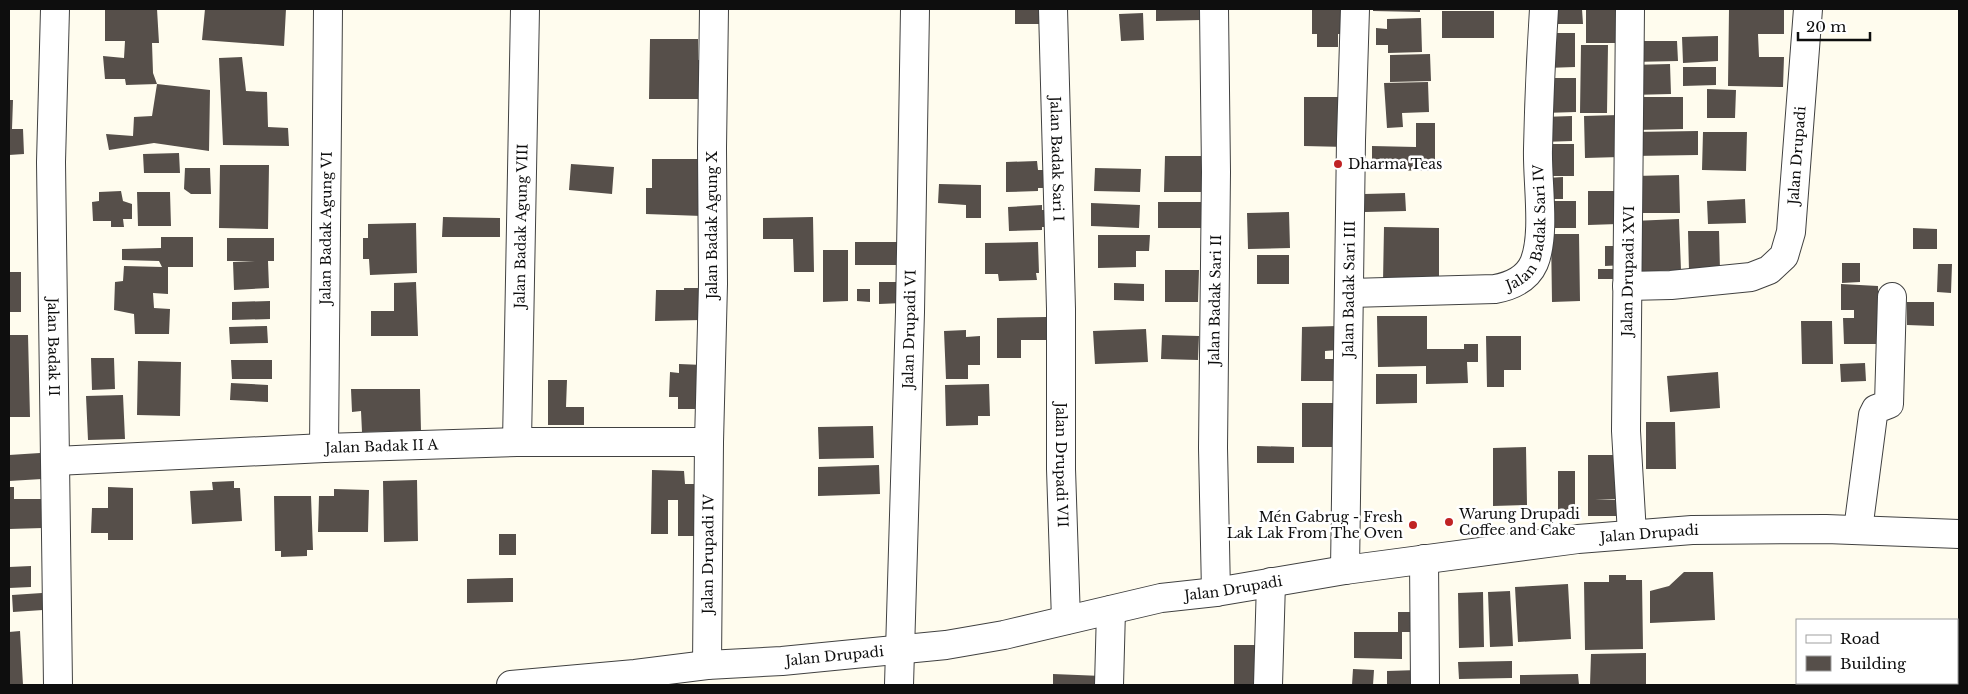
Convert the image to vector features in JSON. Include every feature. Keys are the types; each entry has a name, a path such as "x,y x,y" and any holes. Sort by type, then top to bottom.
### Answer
{"street":[{"name":"Jalan Badak II","path":"55,9 51,162 56,461 55,585 58,685"},
{"name":"Jalan Badak Agung VI","path":"324,448 328,9"},
{"name":"Jalan Badak Agung VIII","path":"517,442 525,9"},
{"name":"Jalan Badak Agung X","path":"709,442 713,284 714,9"},
{"name":"Jalan Drupadi VI","path":"899,685 910,331 915,9"},
{"name":"Jalan Badak Sari I","path":"1053,9 1061,309"},
{"name":"Jalan Badak Sari II","path":"1214,9 1216,172 1213,448 1216,592"},
{"name":"Jalan Badak Sari III","path":"1345,570 1351,140 1355,9"},
{"name":"Jalan Badak Sari IV","path":"1350,293 1494,289 1515,283 1530,271 1537,252 1539,230 1538,151 1544,9"},
{"name":"Jalan Drupadi XVI","path":"1630,9 1626,431 1632,534"},
{"name":"Jalan Drupadi","path":"1627,286 1672,285 1751,277 1769,270 1784,256 1792,232 1808,9"},
{"path":"1858,530 1873,415 1876,410 1889,404 1892,297"},
{"name":"Jalan Drupadi VII","path":"1061,309 1061,469 1066,620"},
{"name":"Jalan Badak II A","path":"56,461 324,448 517,442 709,442"},
{"name":"Jalan Drupadi IV","path":"707,665 709,442"},
{"name":"Jalan Drupadi","path":"511,685 635,674 707,665 946,645 1004,635 1161,598 1216,592 1345,570 1523,545 1692,530 1858,530 1959,534"},
{"path":"1424,560 1425,685"},
{"path":"1268,685 1271,582"},
{"path":"1109,685 1111,610"}],"building":[{"path":"105,9 157,9 159,43 152,43 153,73 157,84 126,85 125,79 105,79 103,56 124,58 125,41 105,41"},
{"path":"205,9 286,9 284,46 202,40"},
{"path":"1015,9 1042,9 1042,24 1015,24"},
{"path":"1156,9 1201,9 1201,20 1156,21"},
{"path":"1373,9 1420,9 1420,12 1373,11"},
{"path":"1548,9 1582,9 1583,24 1548,24"},
{"path":"1586,9 1620,9 1620,43 1586,43"},
{"path":"1729,9 1784,9 1784,34 1758,34 1759,57 1784,57 1783,87 1728,86"},
{"path":"1312,10 1347,10 1347,34 1338,34 1338,47 1317,47 1317,34 1312,34"},
{"path":"1442,11 1494,11 1494,38 1442,38"},
{"path":"1143,13 1144,40 1121,41 1119,14"},
{"path":"1421,18 1422,52 1388,53 1388,45 1376,45 1376,28 1387,29 1387,19"},
{"path":"1545,33 1575,33 1575,67 1546,68"},
{"path":"1718,36 1718,61 1683,63 1682,37"},
{"path":"650,39 698,39 698,60 705,60 705,83 698,83 698,99 649,99"},
{"path":"1632,41 1677,41 1678,61 1632,62"},
{"path":"1581,45 1608,45 1607,113 1580,113"},
{"path":"1430,54 1431,81 1390,82 1390,55"},
{"path":"242,57 246,91 267,92 268,127 288,128 289,146 223,145 219,58"},
{"path":"1670,64 1671,94 1631,95 1630,65"},
{"path":"1683,67 1716,67 1716,85 1683,86"},
{"path":"1543,78 1576,78 1576,112 1544,113"},
{"path":"1428,82 1429,112 1402,113 1403,127 1387,128 1384,83"},
{"path":"157,84 210,90 209,151 154,143 109,150 106,134 133,136 134,117 152,116"},
{"path":"1707,89 1736,90 1735,118 1707,118"},
{"path":"1304,97 1346,97 1346,147 1304,146"},
{"path":"1636,97 1683,97 1683,129 1636,130"},
{"path":"9,100 13,100 12,129 23,129 24,154 9,155"},
{"path":"1619,115 1620,157 1585,158 1584,116"},
{"path":"1572,116 1572,141 1542,142 1542,117"},
{"path":"1416,123 1435,123 1435,171 1372,170 1372,146 1416,147"},
{"path":"1698,131 1698,155 1633,156 1633,132"},
{"path":"1703,132 1747,132 1746,171 1702,170"},
{"path":"1543,144 1574,144 1574,176 1543,176"},
{"path":"179,153 180,173 144,173 143,154"},
{"path":"1165,156 1207,156 1206,192 1164,192"},
{"path":"652,159 702,159 702,216 646,214 646,188 652,188"},
{"path":"1037,161 1038,170 1044,170 1045,188 1038,188 1038,191 1006,192 1006,162"},
{"path":"571,164 614,167 612,194 569,190"},
{"path":"220,165 269,165 268,229 219,228"},
{"path":"185,168 210,168 211,194 191,194 184,189"},
{"path":"1095,168 1141,169 1140,192 1094,191"},
{"path":"1679,175 1680,213 1635,213 1634,176"},
{"path":"1563,177 1563,199 1547,199 1547,178"},
{"path":"939,184 981,185 981,218 966,218 966,205 938,203"},
{"path":"121,191 123,201 132,204 132,219 123,219 124,227 111,227 111,221 93,221 92,202 99,201 99,192"},
{"path":"1588,191 1617,191 1618,224 1588,225"},
{"path":"137,192 170,192 171,226 138,226"},
{"path":"1405,193 1406,211 1365,212 1364,194"},
{"path":"1745,199 1746,223 1708,224 1707,201"},
{"path":"1546,201 1576,201 1576,228 1546,228"},
{"path":"1158,202 1206,202 1206,228 1158,228"},
{"path":"1091,203 1140,205 1139,228 1091,226"},
{"path":"1042,205 1042,210 1046,210 1047,227 1042,227 1042,230 1009,231 1008,207"},
{"path":"1289,212 1290,248 1248,249 1247,213"},
{"path":"443,217 500,218 500,237 442,237"},
{"path":"813,217 814,272 794,272 793,239 763,239 763,218"},
{"path":"1679,219 1681,270 1635,272 1633,221"},
{"path":"416,223 417,273 370,275 369,259 363,259 363,238 368,238 368,224"},
{"path":"1384,227 1439,228 1439,283 1383,282"},
{"path":"1913,228 1937,229 1937,249 1913,249"},
{"path":"1688,231 1719,231 1720,270 1689,271"},
{"path":"1551,234 1579,234 1580,301 1552,302"},
{"path":"1098,235 1150,235 1149,251 1136,251 1136,267 1098,268"},
{"path":"161,237 193,237 193,267 168,267 168,294 153,293 154,308 170,309 169,334 135,334 134,314 114,310 115,282 123,281 124,266 162,267 159,261 122,260 122,249 161,248"},
{"path":"227,238 274,238 274,261 268,261 269,288 234,290 233,262 255,261 227,261"},
{"path":"855,242 904,242 904,265 855,265"},
{"path":"1038,242 1039,273 1036,273 1037,280 999,281 998,274 985,274 985,243"},
{"path":"1605,246 1624,246 1624,265 1605,266"},
{"path":"823,250 848,250 848,301 823,302"},
{"path":"1257,255 1289,255 1289,284 1257,284"},
{"path":"1842,263 1860,263 1860,282 1842,283"},
{"path":"1938,264 1952,264 1951,293 1937,292"},
{"path":"1598,269 1614,269 1614,279 1598,279"},
{"path":"1165,270 1199,270 1198,302 1165,302"},
{"path":"9,272 21,272 21,312 9,312"},
{"path":"416,282 418,336 371,336 371,311 394,311 394,283"},
{"path":"879,282 903,282 903,303 879,304"},
{"path":"1114,283 1144,284 1144,301 1114,300"},
{"path":"1841,284 1878,286 1880,344 1844,344 1843,318 1854,318 1854,310 1841,310"},
{"path":"684,288 702,288 702,320 655,321 656,290 684,290"},
{"path":"857,289 870,289 870,302 857,301"},
{"path":"270,301 270,319 232,320 232,302"},
{"path":"1907,302 1934,302 1934,326 1907,325"},
{"path":"1377,316 1427,316 1427,349 1464,349 1464,344 1478,344 1478,362 1467,362 1468,383 1426,384 1426,366 1378,367"},
{"path":"1047,317 1047,340 1021,340 1021,358 997,358 997,318"},
{"path":"1801,321 1832,321 1833,364 1802,364"},
{"path":"267,326 268,343 230,344 229,327"},
{"path":"1337,326 1338,350 1325,351 1325,359 1339,359 1339,381 1301,381 1302,327"},
{"path":"1146,329 1148,362 1095,364 1093,331"},
{"path":"966,330 966,337 980,336 980,365 968,365 968,379 946,379 944,331"},
{"path":"9,335 28,335 30,417 9,417"},
{"path":"1162,335 1199,336 1198,360 1161,359"},
{"path":"1486,336 1521,336 1521,370 1504,370 1504,387 1487,387"},
{"path":"91,358 114,358 115,389 92,390"},
{"path":"231,360 272,360 272,379 232,379"},
{"path":"138,361 181,362 180,416 137,415"},
{"path":"1865,363 1866,381 1841,382 1840,364"},
{"path":"679,364 703,365 702,409 678,409 678,397 669,397 670,372 679,373"},
{"path":"1718,372 1720,408 1670,412 1667,376"},
{"path":"1376,374 1417,374 1417,403 1376,404"},
{"path":"548,380 567,380 566,407 584,407 584,425 548,425"},
{"path":"231,383 268,385 268,402 230,400"},
{"path":"989,384 990,416 978,416 978,425 946,426 945,385"},
{"path":"351,389 420,389 421,431 362,432 361,411 352,412"},
{"path":"123,395 125,439 88,440 86,396"},
{"path":"1302,403 1339,403 1338,447 1302,447"},
{"path":"1646,422 1675,422 1676,469 1646,469"},
{"path":"873,426 874,458 819,459 818,427"},
{"path":"1257,446 1294,447 1294,463 1257,463"},
{"path":"1526,447 1527,505 1493,506 1493,448"},
{"path":"40,453 42,479 9,481 9,455"},
{"path":"1588,455 1621,455 1621,499 1595,500 1616,500 1616,510 1623,510 1623,516 1588,516"},
{"path":"879,465 880,494 818,496 818,467"},
{"path":"652,470 684,471 685,484 698,484 706,536 678,536 678,500 668,500 668,534 651,534"},
{"path":"1558,471 1575,471 1575,512 1558,511"},
{"path":"417,480 418,541 384,542 383,481"},
{"path":"234,481 234,488 240,488 242,521 192,524 190,491 213,490 212,482"},
{"path":"9,487 14,487 14,499 42,499 43,528 9,529"},
{"path":"108,487 133,488 133,540 108,540 108,533 91,533 92,508 108,508"},
{"path":"334,489 369,490 368,532 318,532 319,496 334,496"},
{"path":"274,496 311,496 313,550 307,550 307,556 281,557 281,551 275,551"},
{"path":"499,534 516,534 516,555 499,555"},
{"path":"31,566 31,587 9,588 9,567"},
{"path":"1684,572 1713,572 1715,620 1650,623 1650,591 1669,586"},
{"path":"1609,575 1626,575 1626,580 1642,580 1643,649 1585,650 1584,582 1609,582"},
{"path":"513,578 513,602 467,603 467,579"},
{"path":"1568,584 1571,639 1518,642 1515,587"},
{"path":"1510,591 1513,646 1490,647 1488,592"},
{"path":"1483,592 1484,647 1459,648 1458,593"},
{"path":"42,593 43,610 13,612 12,595"},
{"path":"1398,612 1419,612 1419,632 1402,632 1402,659 1354,658 1354,632 1398,632"},
{"path":"20,631 23,685 9,685 9,632"},
{"path":"1234,645 1264,645 1264,685 1234,685"},
{"path":"1646,653 1646,685 1590,685 1591,654"},
{"path":"1512,661 1512,678 1459,679 1458,662"},
{"path":"1353,669 1374,670 1373,685 1352,685"},
{"path":"1418,670 1418,685 1387,685 1387,671"},
{"path":"1053,674 1102,676 1102,685 1053,685"},
{"path":"1578,674 1579,685 1520,685 1520,675"}],"place":[{"name":"Dharma Teas","path":"1338,164"},
{"name":"Warung Drupadi Coffee and Cake","path":"1449,522"},
{"name":"Mén Gabrug - Fresh Lak Lak From The Oven","path":"1413,525"}]}
